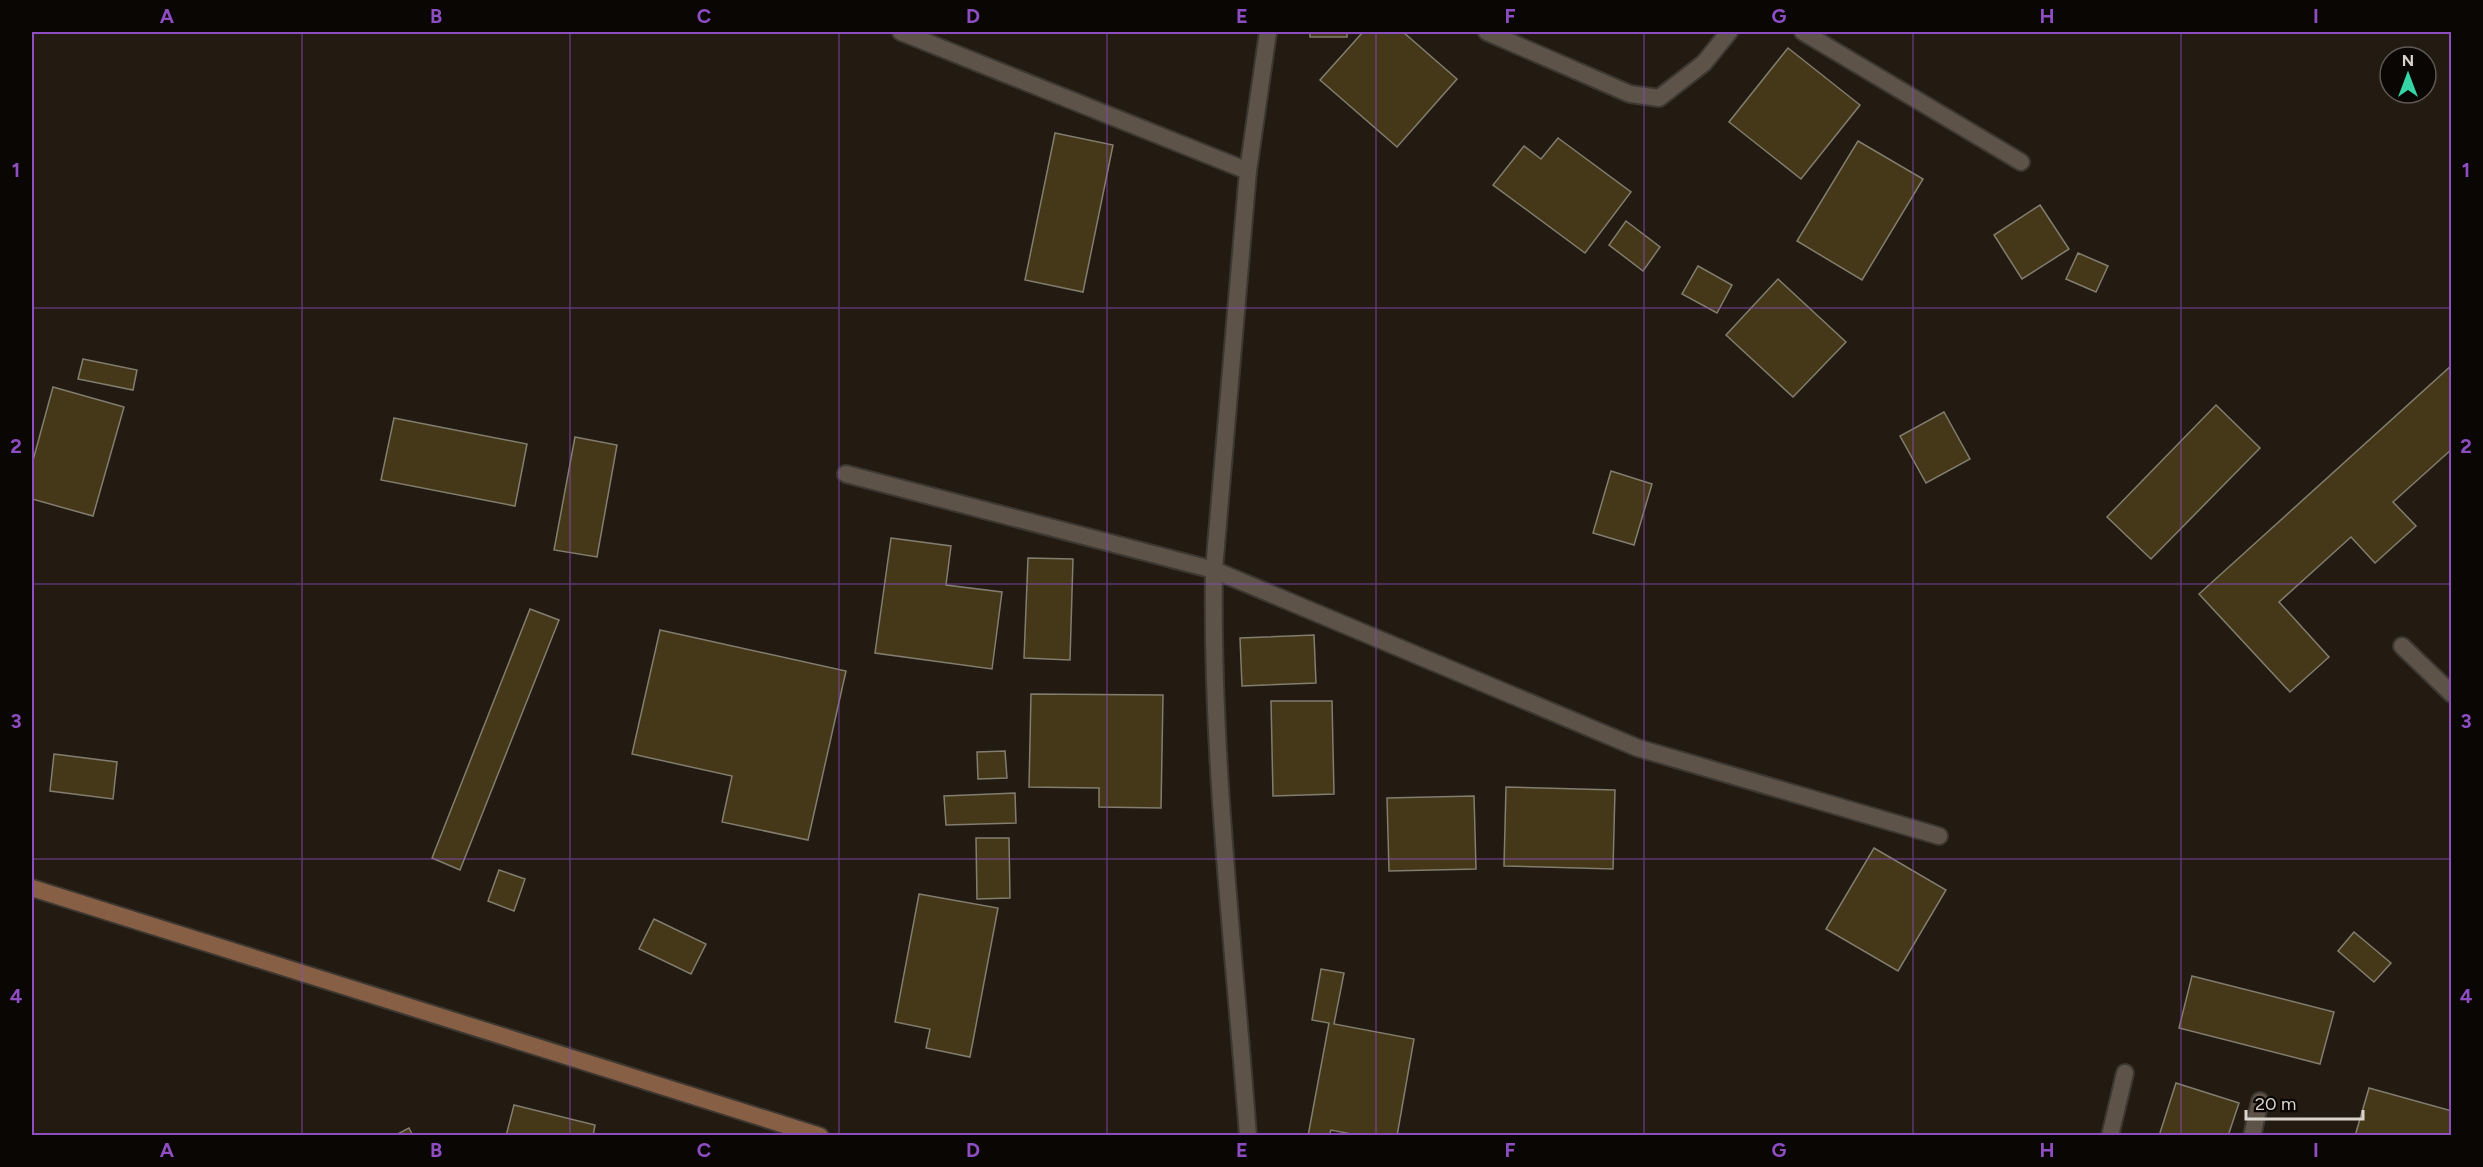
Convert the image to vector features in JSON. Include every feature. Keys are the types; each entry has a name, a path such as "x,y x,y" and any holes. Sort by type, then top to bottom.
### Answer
{"main road":[{"path":"32,888 820,1136"}],"street":[{"path":"901,32 1248,171"},
{"path":"1248,1136 1222,820 1214,570 1248,171 1268,32"},
{"path":"1487,32 1630,94 1659,98 1704,63 1729,32"},
{"path":"1803,32 2021,162"},
{"path":"846,474 1214,570 1638,748 1939,836"},
{"path":"2402,646 2451,694"},
{"path":"2110,1136 2125,1073"},
{"path":"2252,1136 2260,1101"}],"building":[{"path":"1310,32 1347,32 1347,37 1310,37"},
{"path":"1363,32 1403,32 1457,79 1397,147 1320,80"},
{"path":"1788,48 1860,105 1801,179 1729,122"},
{"path":"1055,133 1113,145 1083,292 1025,280"},
{"path":"1558,138 1631,192 1585,253 1493,185 1524,146 1541,159"},
{"path":"1858,141 1923,179 1862,280 1797,241"},
{"path":"2040,205 2069,249 2022,279 1994,235"},
{"path":"1626,221 1660,247 1643,271 1609,245"},
{"path":"2078,253 2108,266 2096,292 2066,279"},
{"path":"1698,266 1732,285 1717,313 1682,294"},
{"path":"1778,279 1846,342 1793,397 1726,335"},
{"path":"83,359 137,370 133,390 78,379"},
{"path":"2452,365 2452,449 2393,502 2416,526 2375,563 2351,537 2279,602 2329,657 2290,692 2199,594"},
{"path":"53,387 124,407 93,516 32,499 32,464"},
{"path":"2216,405 2260,448 2151,559 2107,517"},
{"path":"1944,412 1970,459 1926,483 1900,436"},
{"path":"394,418 527,444 515,506 381,480"},
{"path":"575,437 617,445 597,557 554,550"},
{"path":"1611,471 1652,484 1634,545 1593,533"},
{"path":"891,538 951,546 946,585 1002,592 992,669 875,653"},
{"path":"1028,558 1073,559 1070,660 1024,658"},
{"path":"530,609 559,620 460,870 432,858"},
{"path":"660,630 846,671 808,840 722,822 732,776 632,754"},
{"path":"1314,635 1316,683 1242,686 1240,638"},
{"path":"1031,694 1163,695 1161,808 1099,807 1099,788 1029,787"},
{"path":"1271,701 1332,701 1334,794 1273,796"},
{"path":"1005,751 1007,778 978,779 977,752"},
{"path":"54,754 117,762 113,799 50,791"},
{"path":"1506,787 1615,790 1613,869 1504,866"},
{"path":"1015,793 1016,823 946,825 944,796"},
{"path":"1474,796 1476,869 1389,871 1387,798"},
{"path":"976,838 1009,838 1010,898 977,899"},
{"path":"1874,848 1946,890 1898,971 1826,929"},
{"path":"499,870 525,879 514,911 488,901"},
{"path":"919,894 998,908 970,1057 926,1048 930,1029 895,1022"},
{"path":"654,919 706,944 691,974 639,949"},
{"path":"2354,932 2391,963 2374,982 2338,951"},
{"path":"1321,969 1344,973 1334,1024 1414,1039 1397,1136 1362,1136 1331,1130 1329,1136 1308,1136 1329,1023 1312,1020"},
{"path":"2192,976 2334,1012 2320,1064 2179,1028"},
{"path":"2176,1083 2239,1103 2228,1136 2159,1136"},
{"path":"2369,1088 2452,1111 2452,1136 2355,1136"},
{"path":"514,1105 595,1125 593,1136 506,1136"},
{"path":"409,1128 413,1136 394,1136"}]}
